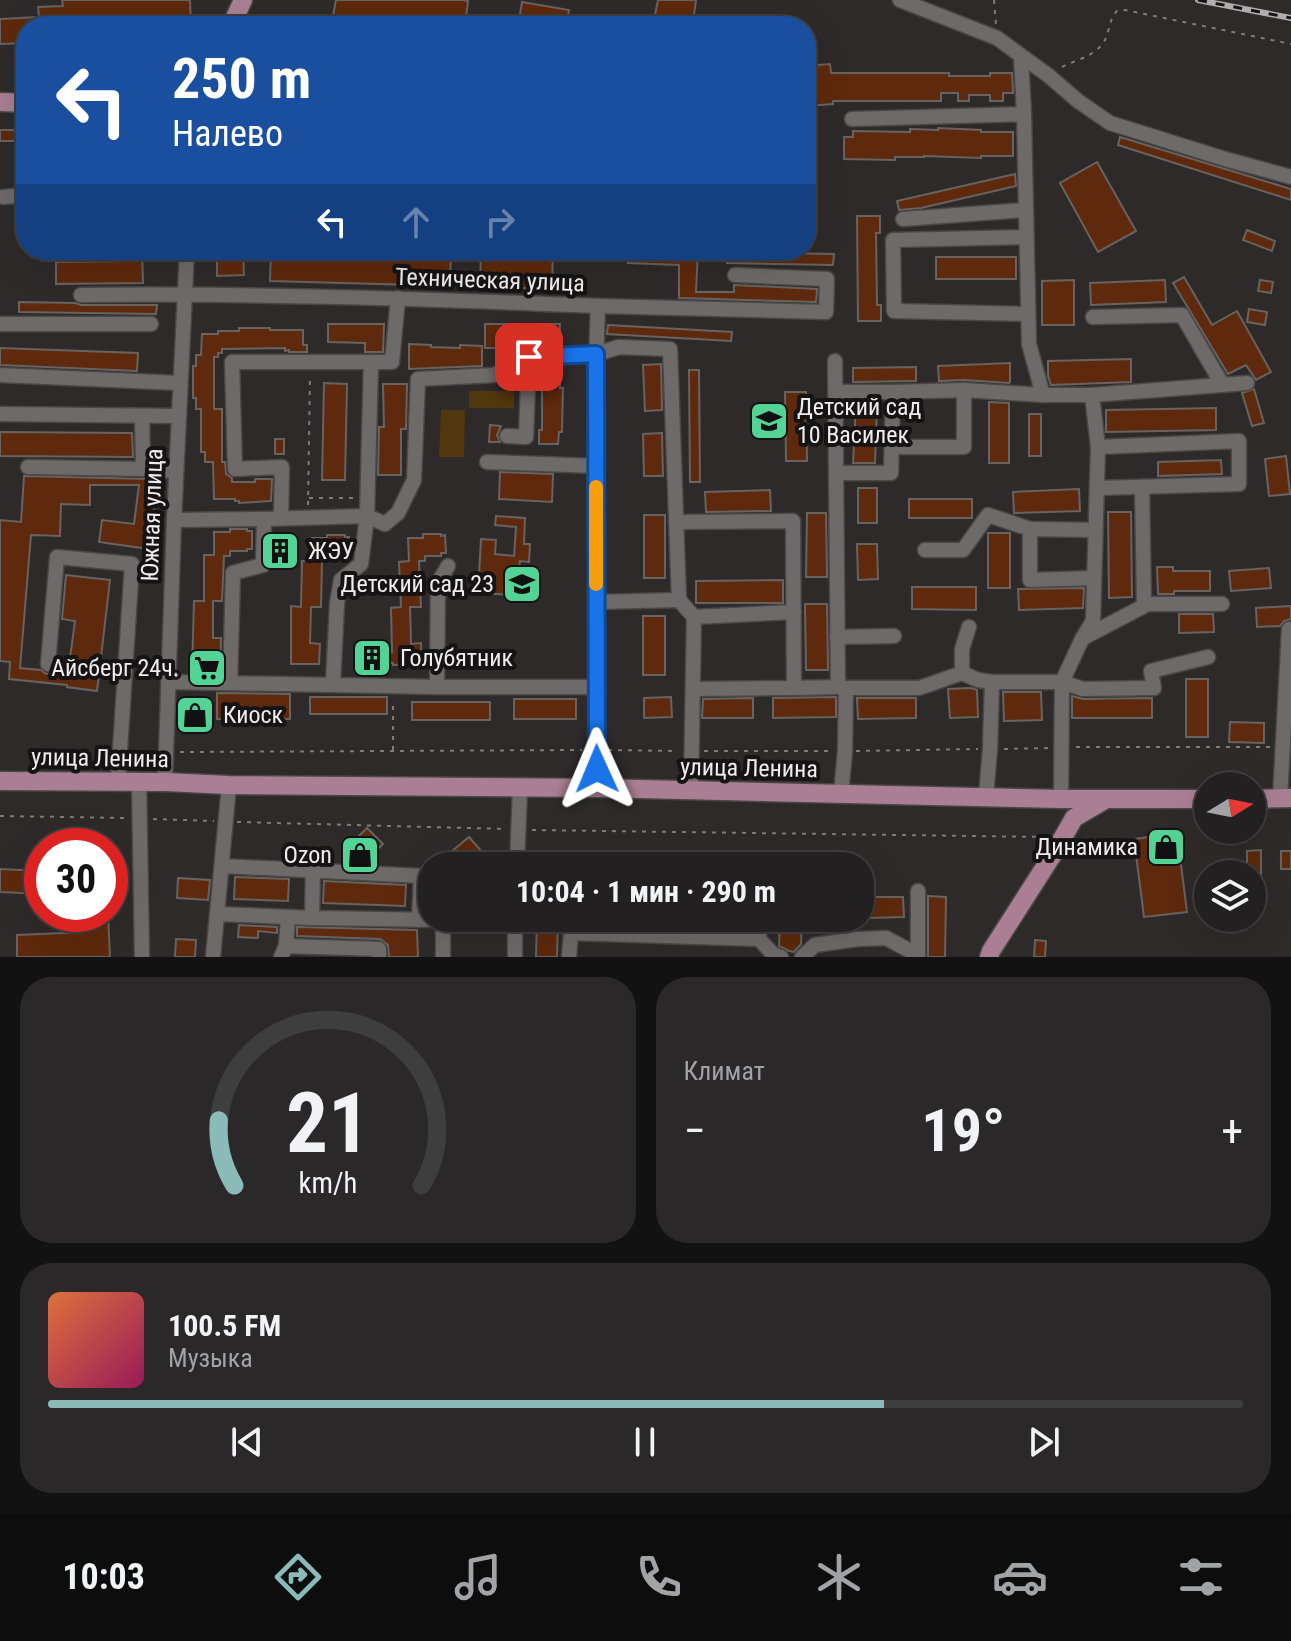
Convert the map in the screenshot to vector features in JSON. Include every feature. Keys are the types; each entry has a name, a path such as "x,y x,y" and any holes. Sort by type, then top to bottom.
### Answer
{"main road":[{"name":"улица Ленина","path":"0,781 1194,799"},
{"path":"1266,799 1286,798"},
{"path":"989,957 1074,818 1105,800"}],"street":[{"path":"900,0 997,38 1110,123 1291,177"},
{"path":"1021,57 1027,314 1029,344 1043,395"},
{"path":"852,119 1024,114"},
{"path":"3,197 16,196"},
{"path":"903,219 1026,210"},
{"path":"1026,237 893,240 894,311 1027,314"},
{"name":"Южная улица","path":"165,782 187,260"},
{"path":"598,306 826,312 827,279 735,275"},
{"name":"Техническая улица","path":"81,295 398,298 598,306 598,788"},
{"path":"281,517 282,467 235,469 232,362 392,362 398,298"},
{"path":"1093,317 1182,315 1222,384"},
{"path":"0,324 151,324"},
{"path":"174,520 367,516 385,524 398,513 414,480 418,379 494,375 529,357 596,354 619,347 670,349 679,600 694,617 691,790"},
{"path":"507,436 526,437 529,357"},
{"path":"835,361 837,637 845,751 841,794"},
{"path":"333,684 341,580 361,564 367,516 371,362"},
{"path":"0,375 180,383"},
{"path":"836,392 964,390 1092,395 1247,383"},
{"path":"892,447 964,447 964,390"},
{"path":"836,473 891,473 893,392"},
{"path":"1061,799 1062,682 1093,621 1098,447 1092,395"},
{"path":"0,414 179,416"},
{"path":"142,416 143,469"},
{"path":"1097,488 1239,484 1239,441 1098,447"},
{"path":"487,462 596,466"},
{"path":"28,467 176,471"},
{"path":"1082,639 1144,606 1142,487"},
{"path":"925,550 963,550 988,515 1030,529 1095,530"},
{"path":"230,683 233,573 263,565 264,519"},
{"path":"676,522 793,521 794,688"},
{"path":"1030,529 1030,580 1094,578"},
{"path":"48,664 57,557 132,564 118,781"},
{"path":"437,687 438,583 448,566"},
{"path":"596,602 679,600"},
{"path":"1143,604 1222,604"},
{"path":"694,617 794,612"},
{"path":"962,673 962,649 969,627"},
{"path":"1286,798 1283,747 1289,629"},
{"path":"837,637 894,636"},
{"path":"693,689 919,688 962,673 992,682 1062,682 1083,689 1154,688 1151,671 1208,657"},
{"path":"168,682 596,687"},
{"path":"986,797 992,682"},
{"path":"139,781 142,957"},
{"path":"213,957 229,785"},
{"path":"517,852 520,788"},
{"path":"222,866 418,876"},
{"path":"312,918 313,870"},
{"path":"802,957 815,945 886,938 918,956 918,891"},
{"path":"218,914 418,920"},
{"path":"288,917 284,952 379,949 379,957"},
{"path":"443,932 443,957"},
{"path":"515,932 515,957"},
{"path":"759,932 759,939 773,954 781,957"},
{"path":"569,957 571,933 759,939"}],"path":[{"path":"994,0 997,38"},
{"path":"1049,76 1091,55 1105,40 1112,16 1117,11 1125,10 1291,44"},
{"path":"308,517 310,362"},
{"path":"308,498 367,498"},
{"path":"393,686 393,751"},
{"path":"166,752 1283,747"},
{"path":"0,816 518,830 1063,837"}],"shaded area":[{"path":"469,391 514,391 514,408 469,408"},
{"path":"441,410 465,410 464,457 439,457"}],"building":[{"path":"62,0 190,0 191,16 39,16 38,7 63,6"},
{"path":"336,0 468,1 466,16 333,16"},
{"path":"658,0 696,0 694,16 655,15"},
{"path":"522,2 569,10 568,16 520,16"},
{"path":"16,18 16,43 0,44 0,19"},
{"path":"830,64 831,73 990,76 990,73 1012,73 1013,93 1003,93 1003,101 990,101 990,95 969,95 969,101 958,101 958,93 941,93 941,101 833,101 833,104 816,105 816,65"},
{"path":"910,129 1013,132 1013,156 844,159 844,137 853,137 853,131 910,132"},
{"path":"0,130 16,130 16,141 0,141"},
{"path":"1120,137 1291,189 1291,200 1118,145"},
{"path":"1097,162 1136,231 1098,252 1060,183"},
{"path":"1015,174 1016,186 921,208 899,210 897,201"},
{"path":"857,216 880,216 880,233 876,233 877,305 881,305 881,321 858,321"},
{"path":"1247,230 1275,241 1272,251 1243,240"},
{"path":"816,254 834,254 833,265 727,263 727,260 816,260"},
{"path":"936,257 1016,257 1016,279 936,279"},
{"path":"142,260 143,283 56,284 56,262"},
{"path":"217,260 243,260 244,275 217,276"},
{"path":"271,260 451,260 450,286 270,281"},
{"path":"481,260 553,260 552,289 480,287"},
{"path":"628,260 698,260 696,292 734,292 734,285 817,289 816,302 679,298 679,265 628,263"},
{"path":"1184,277 1212,325 1237,311 1271,372 1256,380 1246,365 1228,374 1173,283"},
{"path":"1074,280 1074,325 1042,325 1042,281"},
{"path":"1165,280 1166,302 1091,305 1090,283"},
{"path":"1260,280 1273,282 1271,293 1258,291"},
{"path":"19,302 157,305 156,314 19,312"},
{"path":"1249,309 1267,312 1265,325 1247,322"},
{"path":"328,324 384,324 383,352 365,352 365,343 328,342"},
{"path":"485,324 560,324 559,346 507,345 506,348 485,348"},
{"path":"608,325 732,332 731,341 607,334"},
{"path":"239,328 303,330 303,345 307,345 307,352 289,352 285,348 222,349 218,357 214,357 214,409 222,409 222,462 225,462 226,474 232,482 272,479 271,501 239,503 235,499 214,499 213,462 205,462 205,452 201,452 201,409 196,409 196,398 193,398 193,366 196,366 196,355 201,355 202,334 239,331"},
{"path":"409,344 460,348 460,345 482,346 482,366 409,369"},
{"path":"0,348 138,353 137,371 0,365"},
{"path":"1131,359 1131,382 1051,385 1048,376 1048,361"},
{"path":"1010,363 1009,383 939,381 938,366"},
{"path":"661,364 662,410 645,411 643,365"},
{"path":"916,367 916,381 853,382 853,368"},
{"path":"689,370 699,370 700,482 690,482"},
{"path":"539,371 560,372 560,388 563,388 562,432 559,432 558,444 539,444 542,386 539,386"},
{"path":"324,383 347,384 345,480 322,480"},
{"path":"383,384 407,384 406,429 401,429 401,475 378,475 379,427 384,427"},
{"path":"1254,389 1264,423 1252,426 1242,393"},
{"path":"785,392 806,392 807,461 786,461"},
{"path":"989,402 1009,403 1009,463 989,463"},
{"path":"856,405 877,406 875,463 853,463"},
{"path":"1216,408 1216,430 1106,432 1106,410"},
{"path":"1029,414 1041,414 1041,456 1029,456"},
{"path":"490,425 501,426 497,435 500,442 489,442"},
{"path":"0,432 132,433 133,457 0,456"},
{"path":"662,433 663,476 644,476 643,434"},
{"path":"275,439 284,439 284,454 275,454"},
{"path":"1286,456 1290,494 1269,496 1265,459"},
{"path":"1221,460 1222,474 1158,476 1158,462"},
{"path":"500,472 553,474 552,502 499,499"},
{"path":"24,476 148,479 148,494 156,494 149,549 99,542 102,520 134,524 139,485 90,485 90,505 61,504 60,536 31,535 20,668 41,670 46,674 68,673 75,621 62,619 66,575 110,580 97,691 9,679 10,662 0,661 0,520 21,522"},
{"path":"858,488 877,488 877,523 858,523"},
{"path":"1079,489 1080,511 1014,513 1013,492"},
{"path":"770,490 771,511 706,512 705,492"},
{"path":"909,499 972,499 972,518 909,518"},
{"path":"1108,512 1131,512 1132,597 1109,598"},
{"path":"807,513 826,513 827,577 806,577"},
{"path":"644,515 665,515 665,578 644,578"},
{"path":"496,516 525,518 524,544 530,544 529,562 520,561 518,580 534,581 533,596 478,593 481,539 496,540 495,554 514,556 516,527 495,525"},
{"path":"230,529 252,531 252,549 230,551 230,556 224,556 222,601 213,601 213,638 221,638 220,673 192,672 194,601 204,601 204,555 214,555 214,532 230,532"},
{"path":"988,533 1010,533 1010,588 988,588"},
{"name":"ЖЭУ","path":"274,534 288,534 287,568 272,568"},
{"path":"423,534 445,535 446,553 425,556 425,561 419,561 421,607 410,607 411,644 421,643 422,664 367,663 367,653 392,652 391,608 401,607 399,562 409,561 408,538 423,538"},
{"path":"327,535 349,537 349,555 328,557 328,561 322,561 321,607 311,607 310,643 320,644 319,664 291,664 291,606 301,607 302,561 312,561 312,538 327,538"},
{"path":"857,544 877,544 878,579 858,580"},
{"path":"1157,567 1173,567 1173,571 1210,571 1210,591 1158,594"},
{"path":"1269,568 1271,588 1231,591 1229,571"},
{"path":"783,580 783,603 696,603 696,581"},
{"path":"912,587 976,587 976,610 912,609"},
{"path":"1084,588 1083,608 1019,610 1018,589"},
{"path":"805,604 827,604 828,670 806,670"},
{"path":"1291,606 1291,619 1280,626 1257,627 1256,608"},
{"path":"1179,614 1213,614 1214,632 1179,633"},
{"path":"643,616 665,616 665,675 643,675"},
{"path":"1186,679 1208,679 1208,737 1186,737"},
{"path":"948,689 977,690 978,717 950,718"},
{"path":"1003,692 1041,692 1042,720 1004,721"},
{"path":"217,693 290,694 290,719 217,719"},
{"path":"1072,696 1083,699 1152,698 1152,718 1072,718"},
{"path":"310,697 387,697 387,714 310,714"},
{"path":"671,697 672,717 644,718 644,698"},
{"path":"836,697 836,717 773,718 773,698"},
{"path":"753,698 753,718 702,718 703,699"},
{"path":"857,698 916,698 916,718 858,719"},
{"path":"514,699 576,699 576,719 514,719"},
{"path":"412,702 490,702 490,720 412,720"},
{"path":"1230,722 1264,723 1264,743 1229,742"},
{"path":"367,828 383,844 366,861 350,845"},
{"path":"1177,833 1187,912 1144,917 1134,839"},
{"path":"469,837 482,852 453,852"},
{"path":"1261,850 1261,860 1247,860 1247,851"},
{"path":"1281,851 1291,851 1291,869 1281,869"},
{"path":"0,869 24,870 24,893 0,892"},
{"path":"235,877 289,879 288,901 234,899"},
{"path":"178,878 210,880 208,900 177,898"},
{"path":"324,881 406,885 405,906 323,903"},
{"path":"928,896 946,897 945,957 928,957"},
{"path":"874,897 903,897 904,917 874,918"},
{"path":"239,925 277,927 277,933 258,931 258,938 238,937"},
{"path":"297,927 417,930 418,957 389,957 388,945 380,939 297,936"},
{"path":"109,932 110,957 17,957 17,935"},
{"path":"537,932 558,932 557,957 536,957"},
{"path":"780,932 801,932 801,944 794,952 779,946"},
{"path":"176,939 196,940 195,957 175,957"},
{"path":"1035,940 1046,941 1045,957 1034,957"}],"railway":[{"path":"1198,0 1291,18"}],"slow traffic":[{"path":"596,487 596,584"}],"place":[{"name":"Детский сад 10 Василек","path":"769,421"},
{"name":"ЖЭУ","path":"280,551"},
{"name":"Детский сад 23","path":"522,584"},
{"name":"Голубятник","path":"372,658"},
{"name":"Айсберг 24ч.","path":"207,668"},
{"name":"Киоск","path":"195,715"},
{"name":"Динамика","path":"1166,847"},
{"name":"Ozon","path":"360,855"}],"route":[{"path":"529,357 596,354 597,769"}]}
